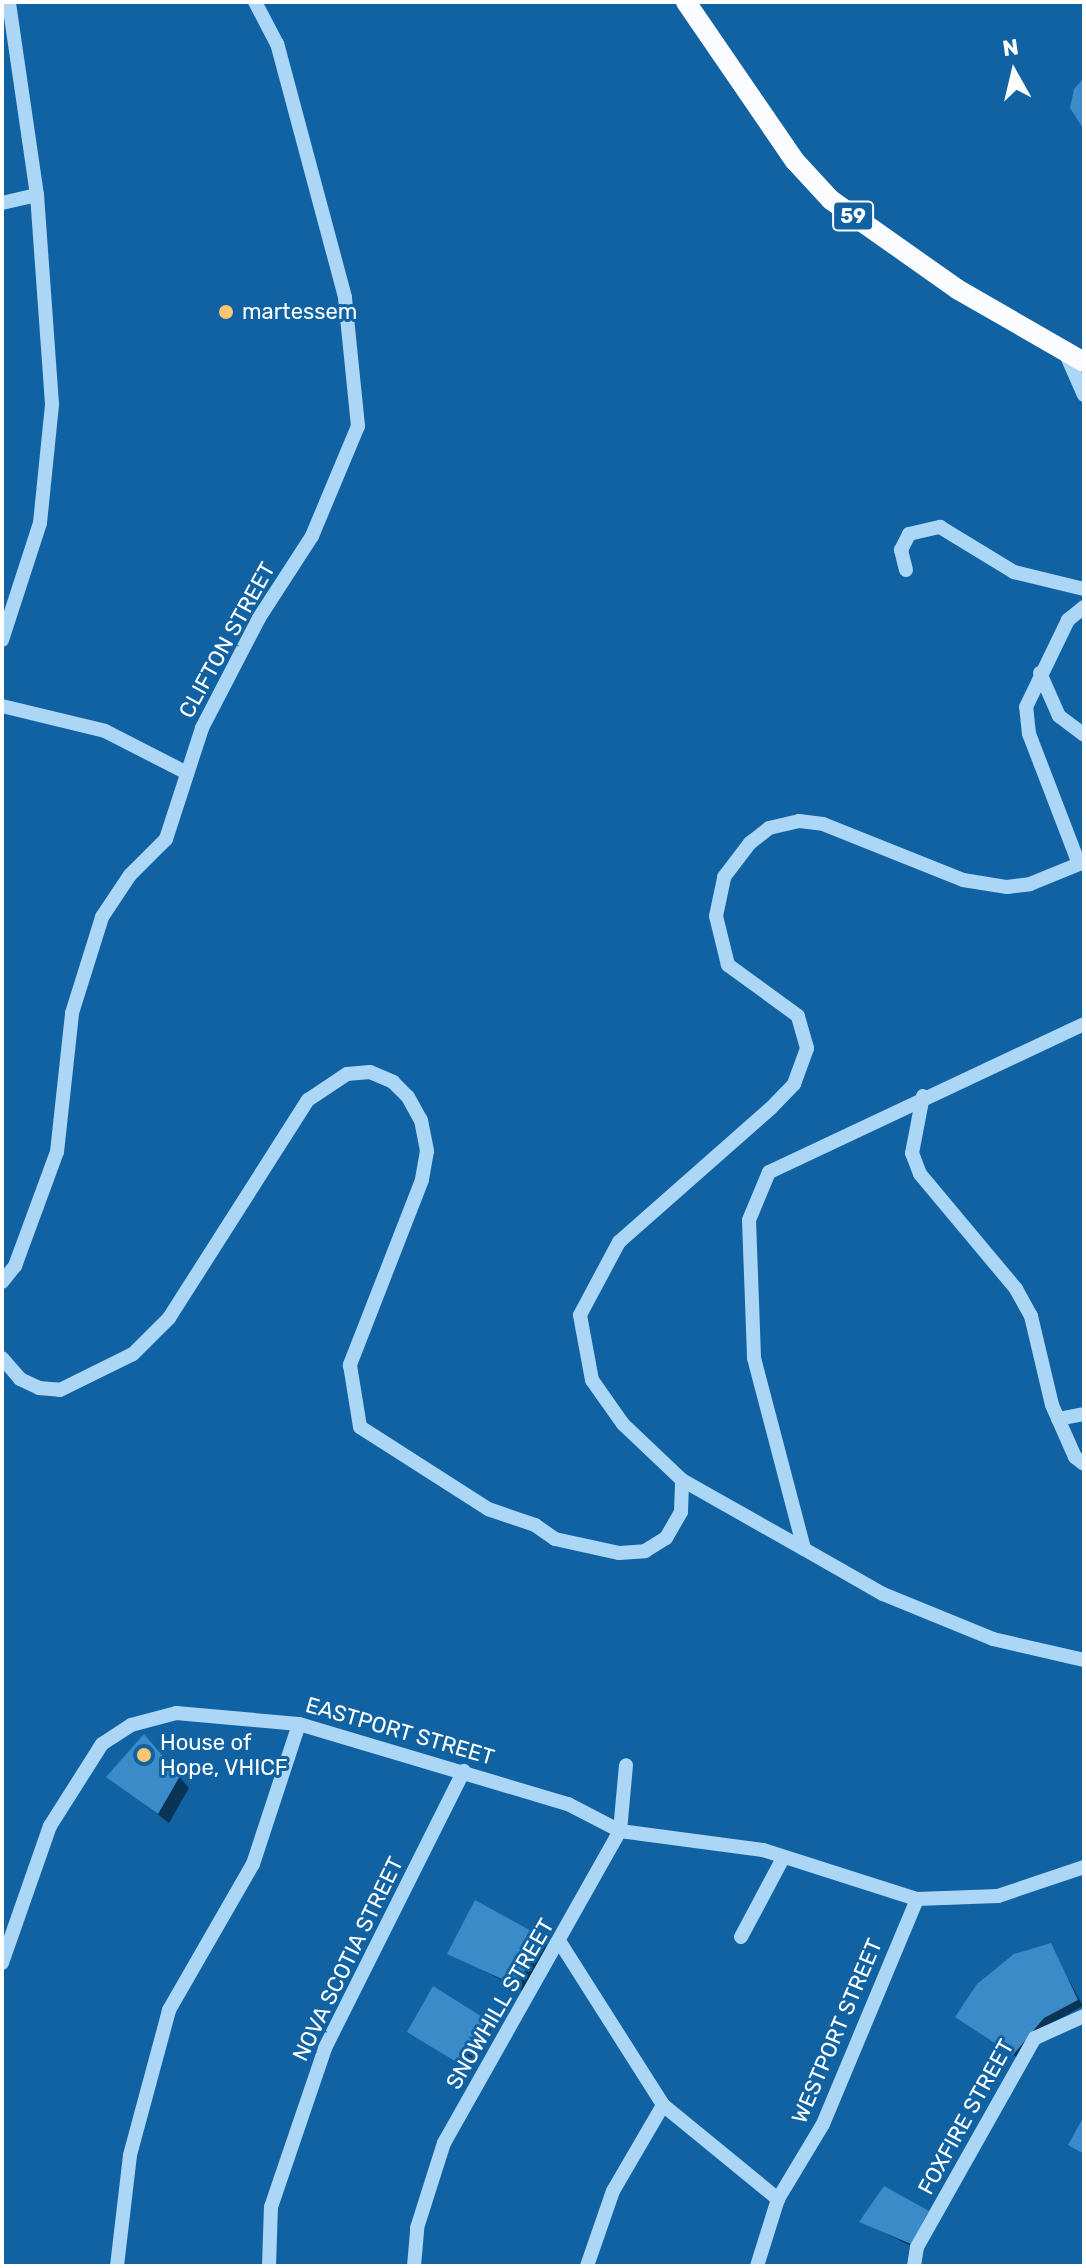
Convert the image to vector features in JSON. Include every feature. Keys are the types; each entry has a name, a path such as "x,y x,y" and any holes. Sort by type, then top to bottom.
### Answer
{"main road":[{"name":"59","path":"686,2 795,161 831,200 957,289 1084,362"}],"street":[{"path":"2,640 40,523 52,404 37,195 9,2"},
{"name":"CLIFTON STREET","path":"2,1282 15,1266 57,1152 72,1013 102,917 130,875 166,839 185,772 259,618 312,536 358,426 345,297 277,44 255,2"},
{"path":"2,203 37,195"},
{"path":"1065,352 1084,395"},
{"path":"906,570 901,550 909,534 940,527 1014,572 1084,589"},
{"path":"1084,607 1068,620 1026,707 1029,734 1082,863 1030,884 1007,887 963,880 823,824 799,821 769,828 737,854 718,898 719,940 728,965 798,1016 807,1048 794,1084 771,1108 619,1242 580,1315 592,1380 623,1424 682,1480 883,1594 993,1639 1084,1660"},
{"path":"1040,673 1059,716 1084,735"},
{"path":"2,706 105,731 185,772"},
{"path":"804,1549 754,1358 749,1220 769,1172 923,1096 1040,1049 1084,1024"},
{"path":"2,1358 20,1379 39,1388 60,1390 133,1354 169,1318 308,1100 336,1078 370,1072 393,1082 408,1097 421,1120 427,1151 422,1180 350,1365 360,1427 488,1509 584,1548 645,1551 666,1538 681,1512 682,1480"},
{"path":"923,1096 912,1153 920,1174 1016,1289 1031,1316 1058,1419 1075,1457 1084,1464"},
{"path":"1058,1419 1084,1414"},
{"name":"EASTPORT STREET","path":"2,1963 50,1826 102,1744 131,1725 176,1713 299,1724 568,1804 620,1831 763,1850 917,1899 998,1896 1084,1867"},
{"path":"117,2266 130,2155 169,2010 253,1864 299,1724"},
{"name":"SNOWHILL STREET","path":"414,2266 417,2228 444,2143 561,1944 620,1831 626,1765"},
{"name":"NOVA SCOTIA STREET","path":"269,2266 271,2207 325,2048 464,1771"},
{"path":"741,1937 783,1858"},
{"name":"WESTPORT STREET","path":"757,2266 778,2199 823,2124 917,1899"},
{"path":"561,1944 663,2105 778,2199"},
{"name":"FOXFIRE STREET","path":"914,2266 917,2247 1035,2038 1084,2016"},
{"path":"587,2266 613,2191 663,2105"}],"building":[{"path":"1084,78 1084,130 1070,108 1074,89"},
{"name":"House of Hope, VHICF","path":"144,1734 180,1776 158,1814 106,1777"},
{"path":"475,1900 542,1937 517,1986 447,1954"},
{"path":"1051,1943 1078,2000 1044,2018 1013,2055 955,2017 977,1984 1014,1954"},
{"path":"433,1986 487,2020 461,2065 407,2032"},
{"path":"1084,2116 1084,2154 1068,2145"},
{"path":"884,2186 929,2211 911,2244 859,2222"}],"place":[{"name":"martessem","path":"226,312"},
{"name":"House of Hope, VHICF","path":"144,1755"}]}
